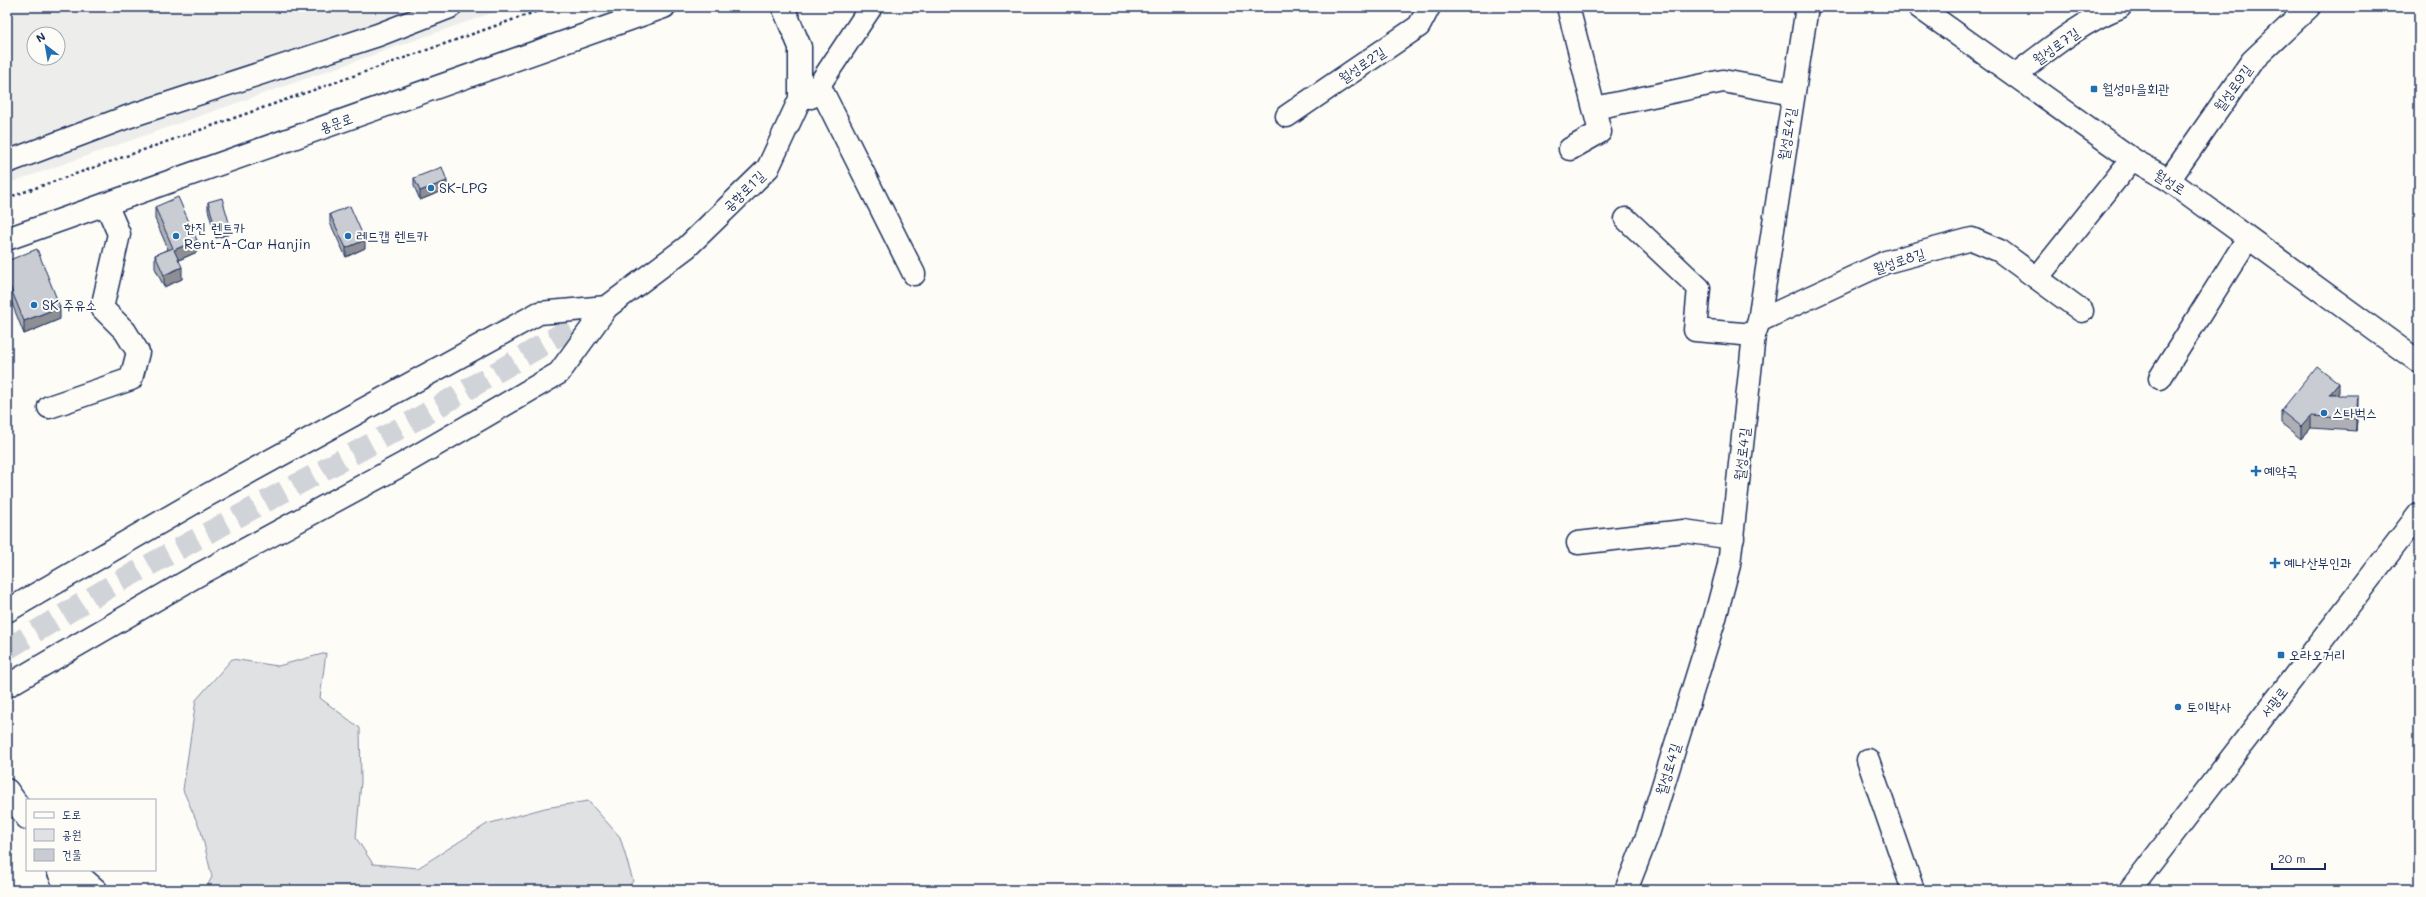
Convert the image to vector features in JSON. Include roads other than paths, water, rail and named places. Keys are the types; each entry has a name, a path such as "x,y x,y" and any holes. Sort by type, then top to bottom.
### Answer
{"street":[{"path":"7,162 127,117 378,35 450,7"},
{"name":"용문로","path":"7,239 664,7"},
{"name":"공항로1길","path":"7,686 198,575 403,464 559,372 607,307 687,247 768,168 800,99 800,47 783,7"},
{"path":"776,150 870,7"},
{"name":"월성로2길","path":"1287,116 1419,26 1429,7"},
{"path":"1568,7 1600,132 1570,149"},
{"name":"월성로4길","path":"1626,890 1648,834 1715,618 1729,565 1757,328 1807,7"},
{"name":"월성로7길","path":"2015,76 2057,42 2120,7"},
{"name":"월성로9길","path":"2169,180 2252,61 2309,7"},
{"name":"월성로","path":"1929,9 2015,76 2132,159 2169,180 2419,362"},
{"path":"1595,108 1723,82 1793,94"},
{"path":"819,85 914,274"},
{"path":"2038,277 2132,159"},
{"path":"49,407 131,379 138,352 125,331 102,308 119,234 106,204"},
{"path":"1626,219 1699,288 1695,330 1757,328"},
{"path":"2160,378 2248,238"},
{"name":"월성로8길","path":"1757,328 1886,262 1972,239 2000,252 2038,277 2082,311"},
{"path":"7,611 204,497 539,313 607,307"},
{"name":"서광로","path":"2130,890 2419,514"},
{"path":"1578,543 1684,531 1733,538"},
{"path":"1868,760 1913,890"},
{"path":"7,790 26,817"},
{"path":"58,871 67,890"},
{"path":"74,871 96,890"}],"tunnel":[{"path":"7,649 116,583 417,419 607,307"}],"place":[{"name":"월성마을회관","path":"2094,89"},
{"name":"SK-LPG","path":"431,188"},
{"name":"한진 렌트카 Rent-A-Car Hanjin","path":"176,236"},
{"name":"레드캡 렌트카","path":"348,236"},
{"name":"SK 주유소","path":"34,305"},
{"name":"스타벅스","path":"2324,413"},
{"name":"예약국","path":"2256,471"},
{"name":"예나산부인과","path":"2275,563"},
{"name":"오라오거리","path":"2281,655"},
{"name":"토이박사","path":"2178,707"}]}
